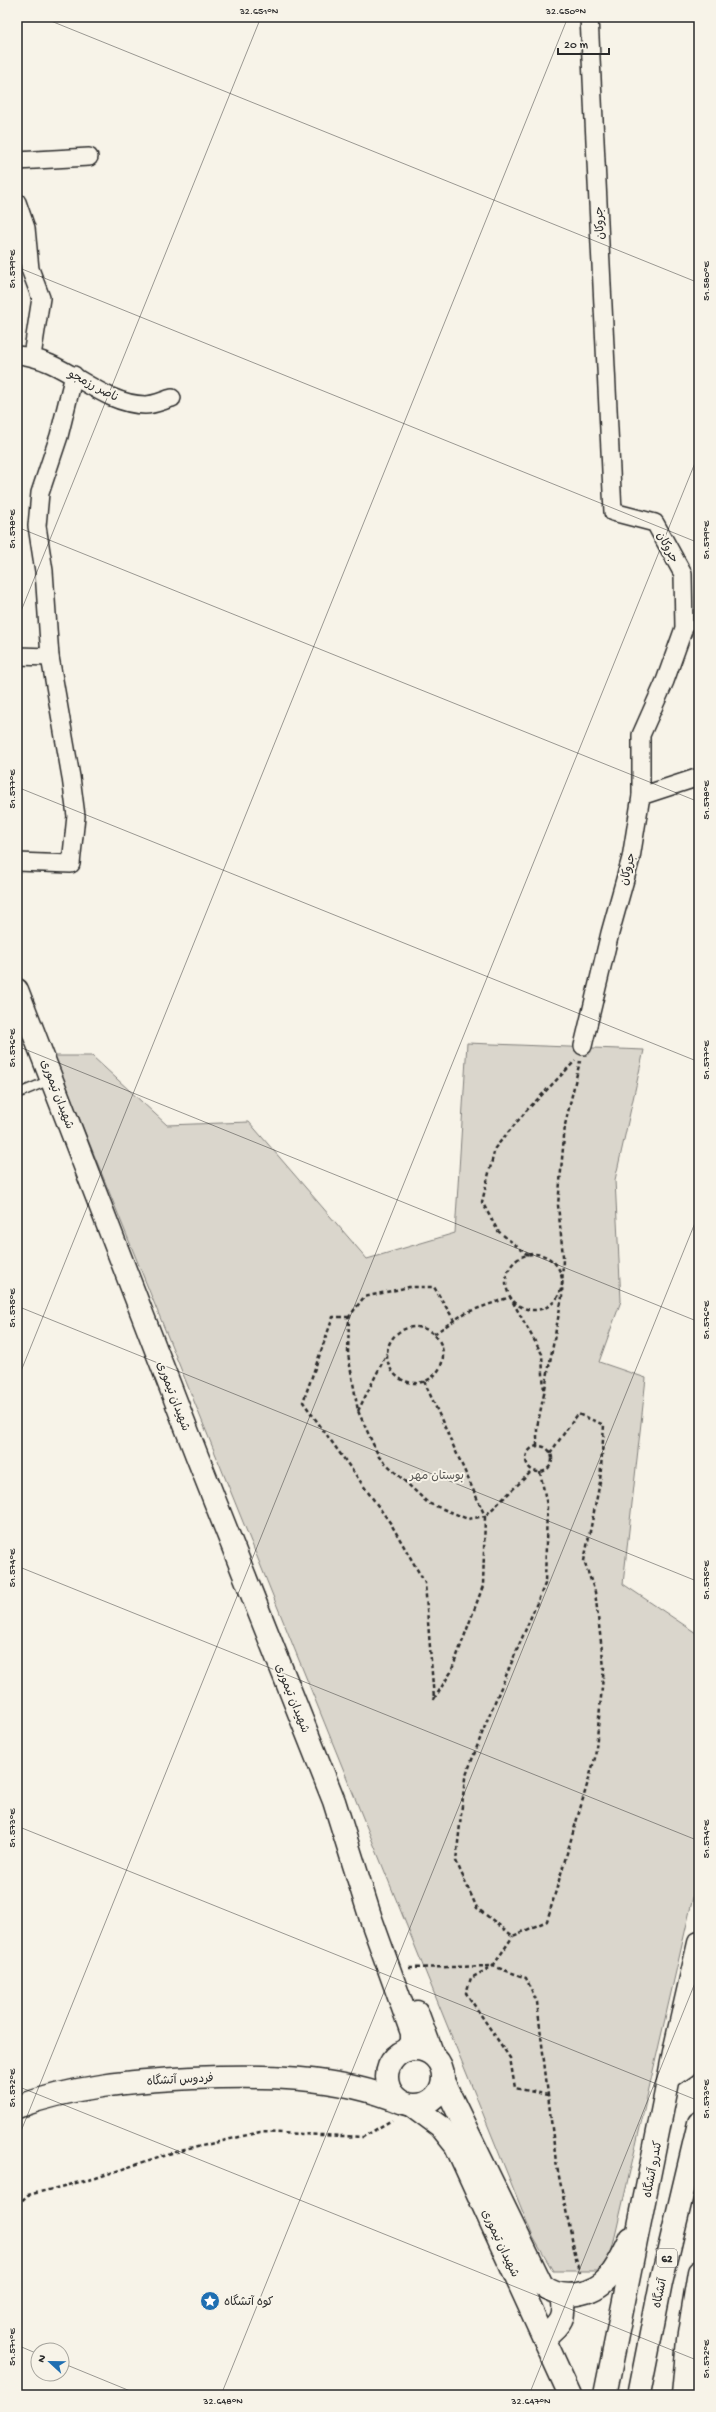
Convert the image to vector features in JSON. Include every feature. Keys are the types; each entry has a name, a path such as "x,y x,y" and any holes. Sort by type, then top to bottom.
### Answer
{"main road":[{"name":"شهیدان تیموری","path":"17,990 53,1079 192,1442 334,1801 371,1920 412,2032 412,2042 407,2050"},
{"name":"شهیدان تیموری","path":"334,1801 344,1816 433,2055"},
{"name":"کندرو آتشگاه","path":"605,2395 699,1943"},
{"path":"670,2077 686,2066 699,2018"},
{"path":"345,2085 380,2093 407,2104 428,2103 436,2097 443,2081 441,2066 433,2055 416,2048 407,2050 392,2060 386,2078 388,2088 407,2104"},
{"path":"345,2085 363,2080 388,2069"},
{"name":"فردوس آتشگاه","path":"17,2107 83,2088 135,2081 247,2076 345,2085"},
{"name":"شهیدان تیموری","path":"443,2081 542,2285 550,2292 562,2295"},
{"name":"شهیدان تیموری","path":"407,2104 440,2126 456,2146 570,2395"},
{"name":"آتشگاه","path":"639,2395 661,2283 699,2122"},
{"path":"544,2337 557,2328 564,2308 562,2295 568,2296 596,2288 610,2277 643,2214"},
{"path":"684,2395 688,2340 699,2272"}],"street":[{"name":"جروکان","path":"583,1046 610,933 631,858 641,796 641,735 684,628 682,574 655,523 613,512 589,17"},
{"path":"17,161 90,157"},
{"path":"17,202 26,228 30,269 41,298 24,355"},
{"name":"ناصر رزمجو","path":"24,355 53,363 119,400 146,405 172,398"},
{"path":"17,862 71,864 76,816 71,777 50,657 44,571 37,526 40,492 59,436 74,375"},
{"path":"17,656 50,657"},
{"path":"641,796 699,776"}],"lane":[{"path":"17,1094 53,1079"}],"path":[{"path":"528,1255 498,1231 482,1202 495,1148 526,1110 572,1066 583,1046"},
{"path":"537,1446 538,1427 559,1317 563,1256 558,1205 565,1125 583,1046"},
{"path":"510,1297 516,1304 524,1309 543,1309 552,1304 558,1297 562,1279 554,1262 546,1257 528,1255 520,1258 508,1271 507,1289 510,1297 542,1354 544,1394"},
{"path":"454,1320 434,1287 409,1287 364,1297 349,1317 348,1354 358,1411 379,1456 428,1503 468,1519 485,1516 532,1471"},
{"path":"434,1334 465,1313 510,1297"},
{"path":"349,1317 333,1318 303,1402 392,1524 425,1583 434,1699 451,1672 483,1586 485,1516 424,1381"},
{"path":"358,1411 394,1336 409,1327 426,1329 434,1334 440,1342 442,1360 439,1370 424,1381 410,1382 397,1377 387,1361 387,1352"},
{"path":"548,2095 515,2088 510,2058 466,1993 471,1978 493,1966 513,1936 547,1920 595,1758 604,1667 595,1592 584,1561 600,1482 604,1425 578,1414 550,1453 550,1465 540,1472 532,1471 526,1464 526,1455 532,1448 537,1446 544,1447 550,1453"},
{"path":"513,1936 477,1908 456,1861 465,1778 488,1718 545,1584 548,1505 540,1472"},
{"path":"401,1968 449,1969 493,1966 526,1978 537,2002 556,2162 583,2291"},
{"path":"17,2205 28,2195 96,2178 164,2155 260,2132 363,2138 401,2114 407,2104"}],"green space":[{"name":"بوستان مهر","path":"467,1043 644,1050 615,1180 621,1301 599,1362 646,1378 623,1584 699,1635 699,1871 607,2271 553,2271 533,2237 54,1056 92,1056 167,1125 249,1122 367,1259 455,1233"}],"place":[{"name":"کوه آتشگاه","path":"210,2301"}]}
